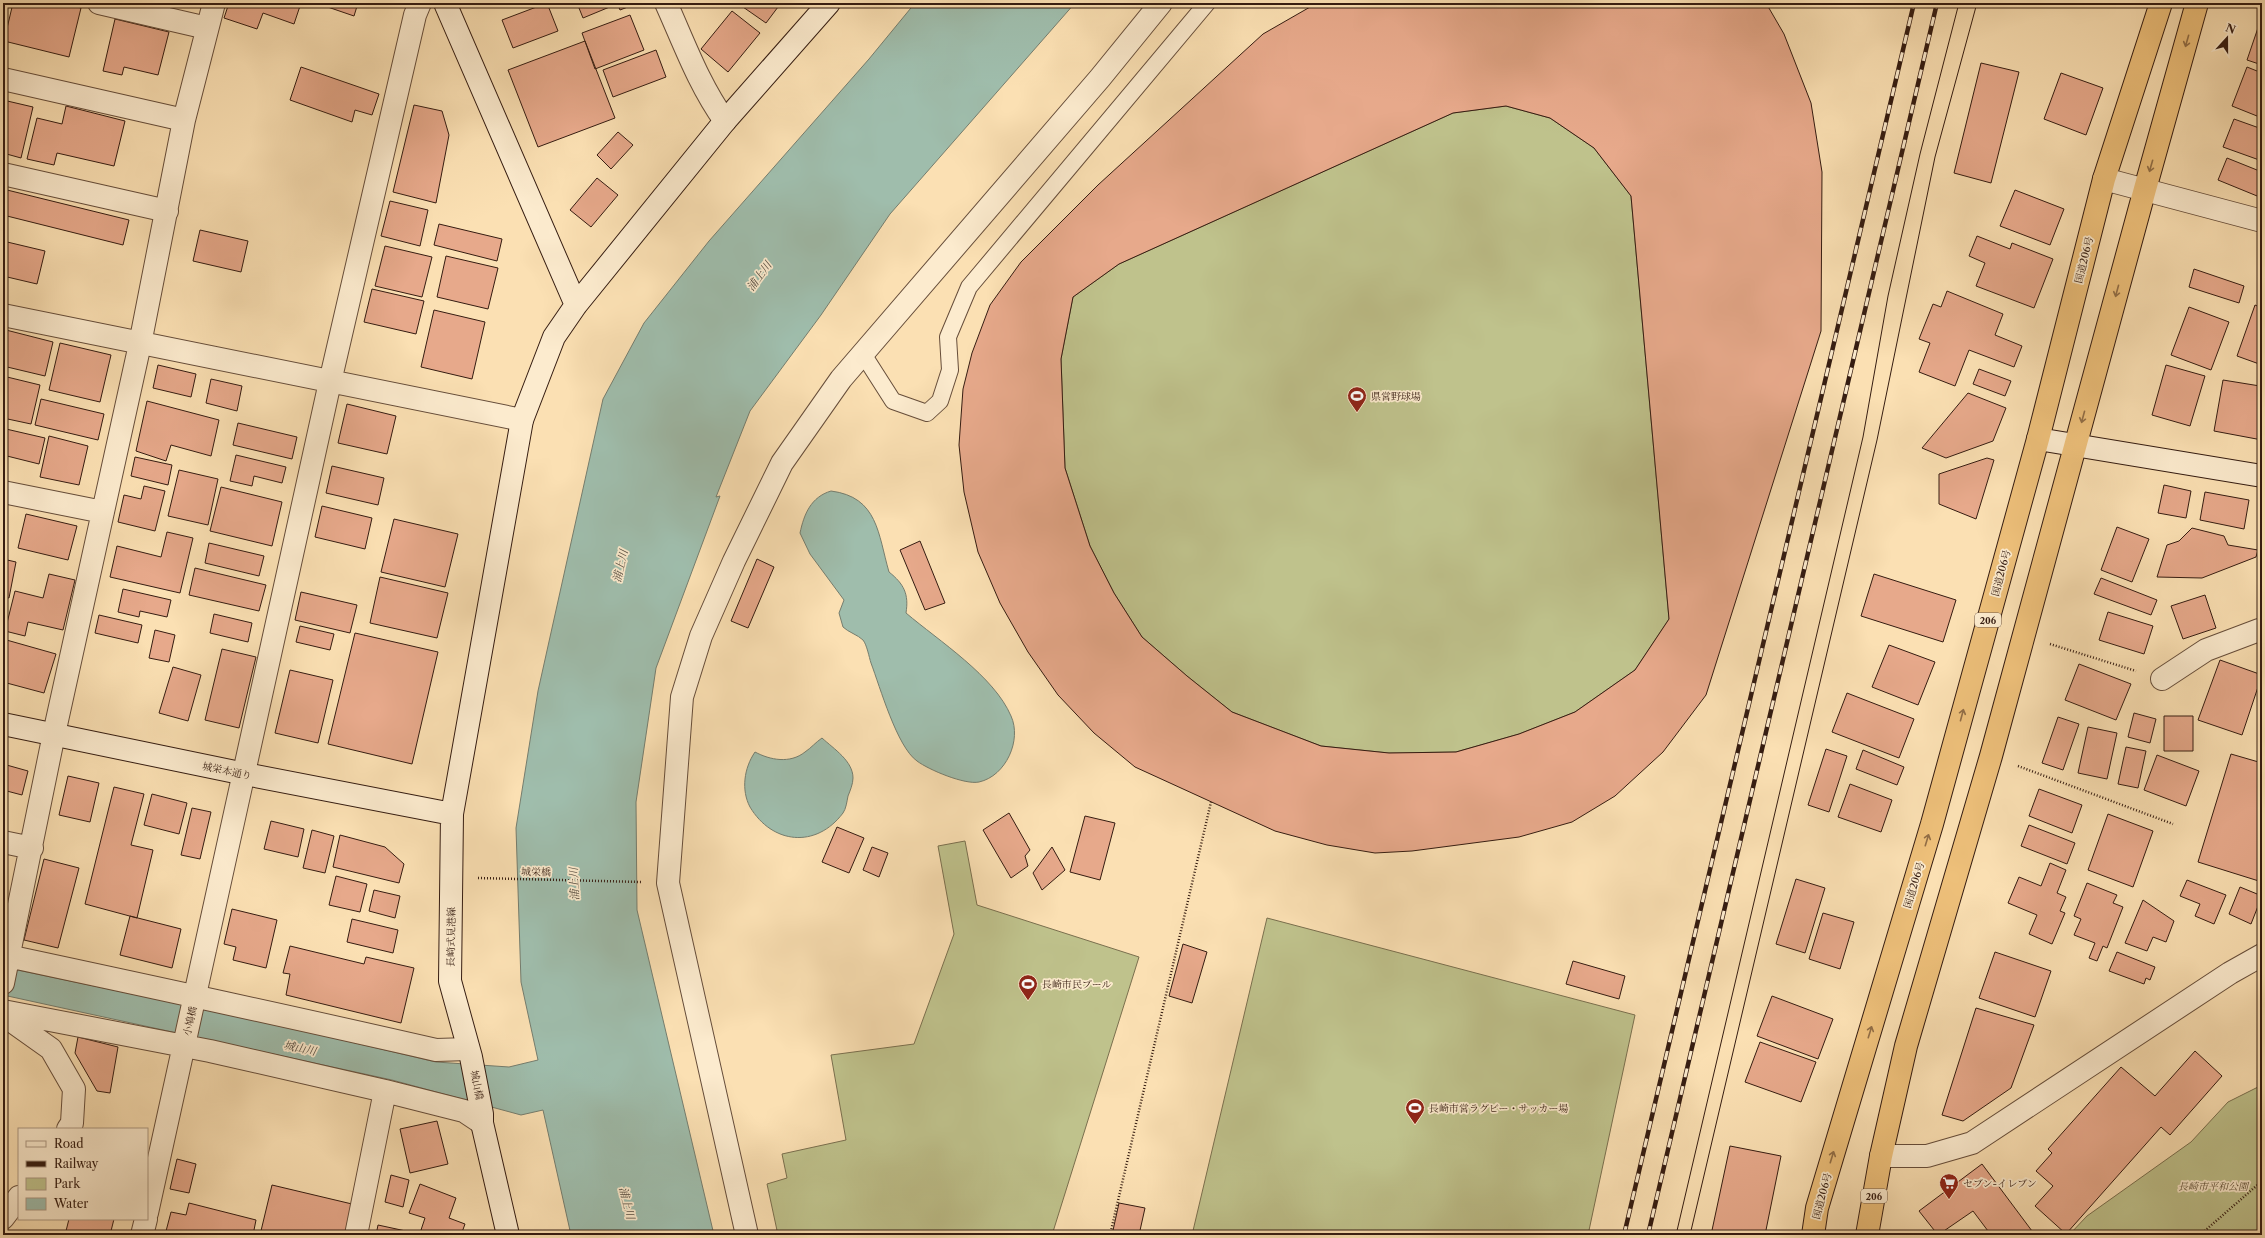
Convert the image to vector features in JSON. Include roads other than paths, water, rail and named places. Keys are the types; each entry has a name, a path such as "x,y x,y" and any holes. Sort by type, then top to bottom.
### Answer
{"highway":[{"name":"国道206号","path":"1813,1235 1817,1208 1932,824 2038,439 2104,179 2161,3"},
{"name":"206","path":"1866,1235 1881,1156 1906,1046 1991,756 2197,3"}],"street":[{"path":"99,3 207,28"},
{"path":"3,983 6,955 32,848 54,734 140,344 184,120 214,3"},
{"name":"小鳩橋","path":"148,1209 330,382 415,14 420,3"},
{"path":"445,3 576,305"},
{"path":"666,3 702,84 711,102 725,121"},
{"name":"長崎式見港線","path":"469,1053 450,981 452,814 522,420 554,337 576,305 725,121 829,3"},
{"path":"747,1235 668,883 682,697 701,636 734,561 782,462 841,380 1100,78 1161,3"},
{"path":"3,79 184,120"},
{"path":"3,174 167,211"},
{"path":"2104,179 2262,221"},
{"path":"3,315 140,344 522,420"},
{"path":"2038,439 2262,476"},
{"path":"3,492 103,512"},
{"path":"2162,679 2206,650 2262,631"},
{"name":"城栄本通り","path":"3,724 244,774 452,814"},
{"path":"3,842 32,848"},
{"path":"6,955 436,1050 469,1053"},
{"path":"1881,1156 1927,1156 1972,1143 2230,973 2262,955"},
{"path":"3,1011 184,1047 385,1091 464,1111 482,1119 508,1235"},
{"path":"3,1014 51,1049 74,1089 72,1123 69,1128"},
{"name":"城山橋","path":"469,1053 482,1119"},
{"path":"356,1235 385,1091"},
{"path":"3,1218 18,1198"},
{"path":"142,1235 146,1220"}],"lane":[{"path":"863,354 893,401 927,414 940,401 950,370 948,337 969,288 1208,3"}],"water":[{"path":"915,3 1075,3 890,214 821,315 750,411 716,497 720,496 656,668 636,802 637,910 714,1235 571,1235 543,1110 521,1115 392,1080 3,995 3,967 262,1021 436,1062 509,1067 538,1060 521,982 516,828 538,691 603,399 644,323 709,241 869,59"},
{"path":"831,491 847,495 858,501 867,509 874,520 889,572 902,585 906,595 906,613 979,673 1003,701 1014,725 1013,746 1004,765 997,773 989,778 979,782 973,782 956,779 938,772 917,761 910,754 903,743 884,701 863,640 843,627 839,613 844,600 810,554 800,533 806,513 813,502 818,497"},
{"path":"822,738 842,756 850,766 852,772 853,778 845,809 832,825 808,837 782,835 770,829 759,819 750,807 745,793 745,779 748,765 755,752 773,759 780,760 793,758 805,752"}],"tram line":[{"path":"1676,1235 1863,437 1888,296 1920,154 1959,3"},
{"path":"1690,1235 1877,440 1935,157 1977,3"}],"railway":[{"path":"1624,1235 1914,3"},
{"path":"1648,1235 1937,3"}],"place":[{"name":"県営野球場","path":"1357,413"},
{"name":"長崎市民プール","path":"1028,1001"},
{"name":"長崎市営ラグビー・サッカー場","path":"1415,1125"},
{"name":"セブン-イレブン","path":"1949,1200"}],"water label":[{"name":"浦上川","path":"759,276"},
{"name":"浦上川","path":"620,566"},
{"name":"浦上川","path":"574,884"},
{"name":"城山川","path":"300,1048"},
{"name":"浦上川","path":"627,1203"}],"park label":[{"name":"長崎市平和公園","path":"2213,1186"}]}
